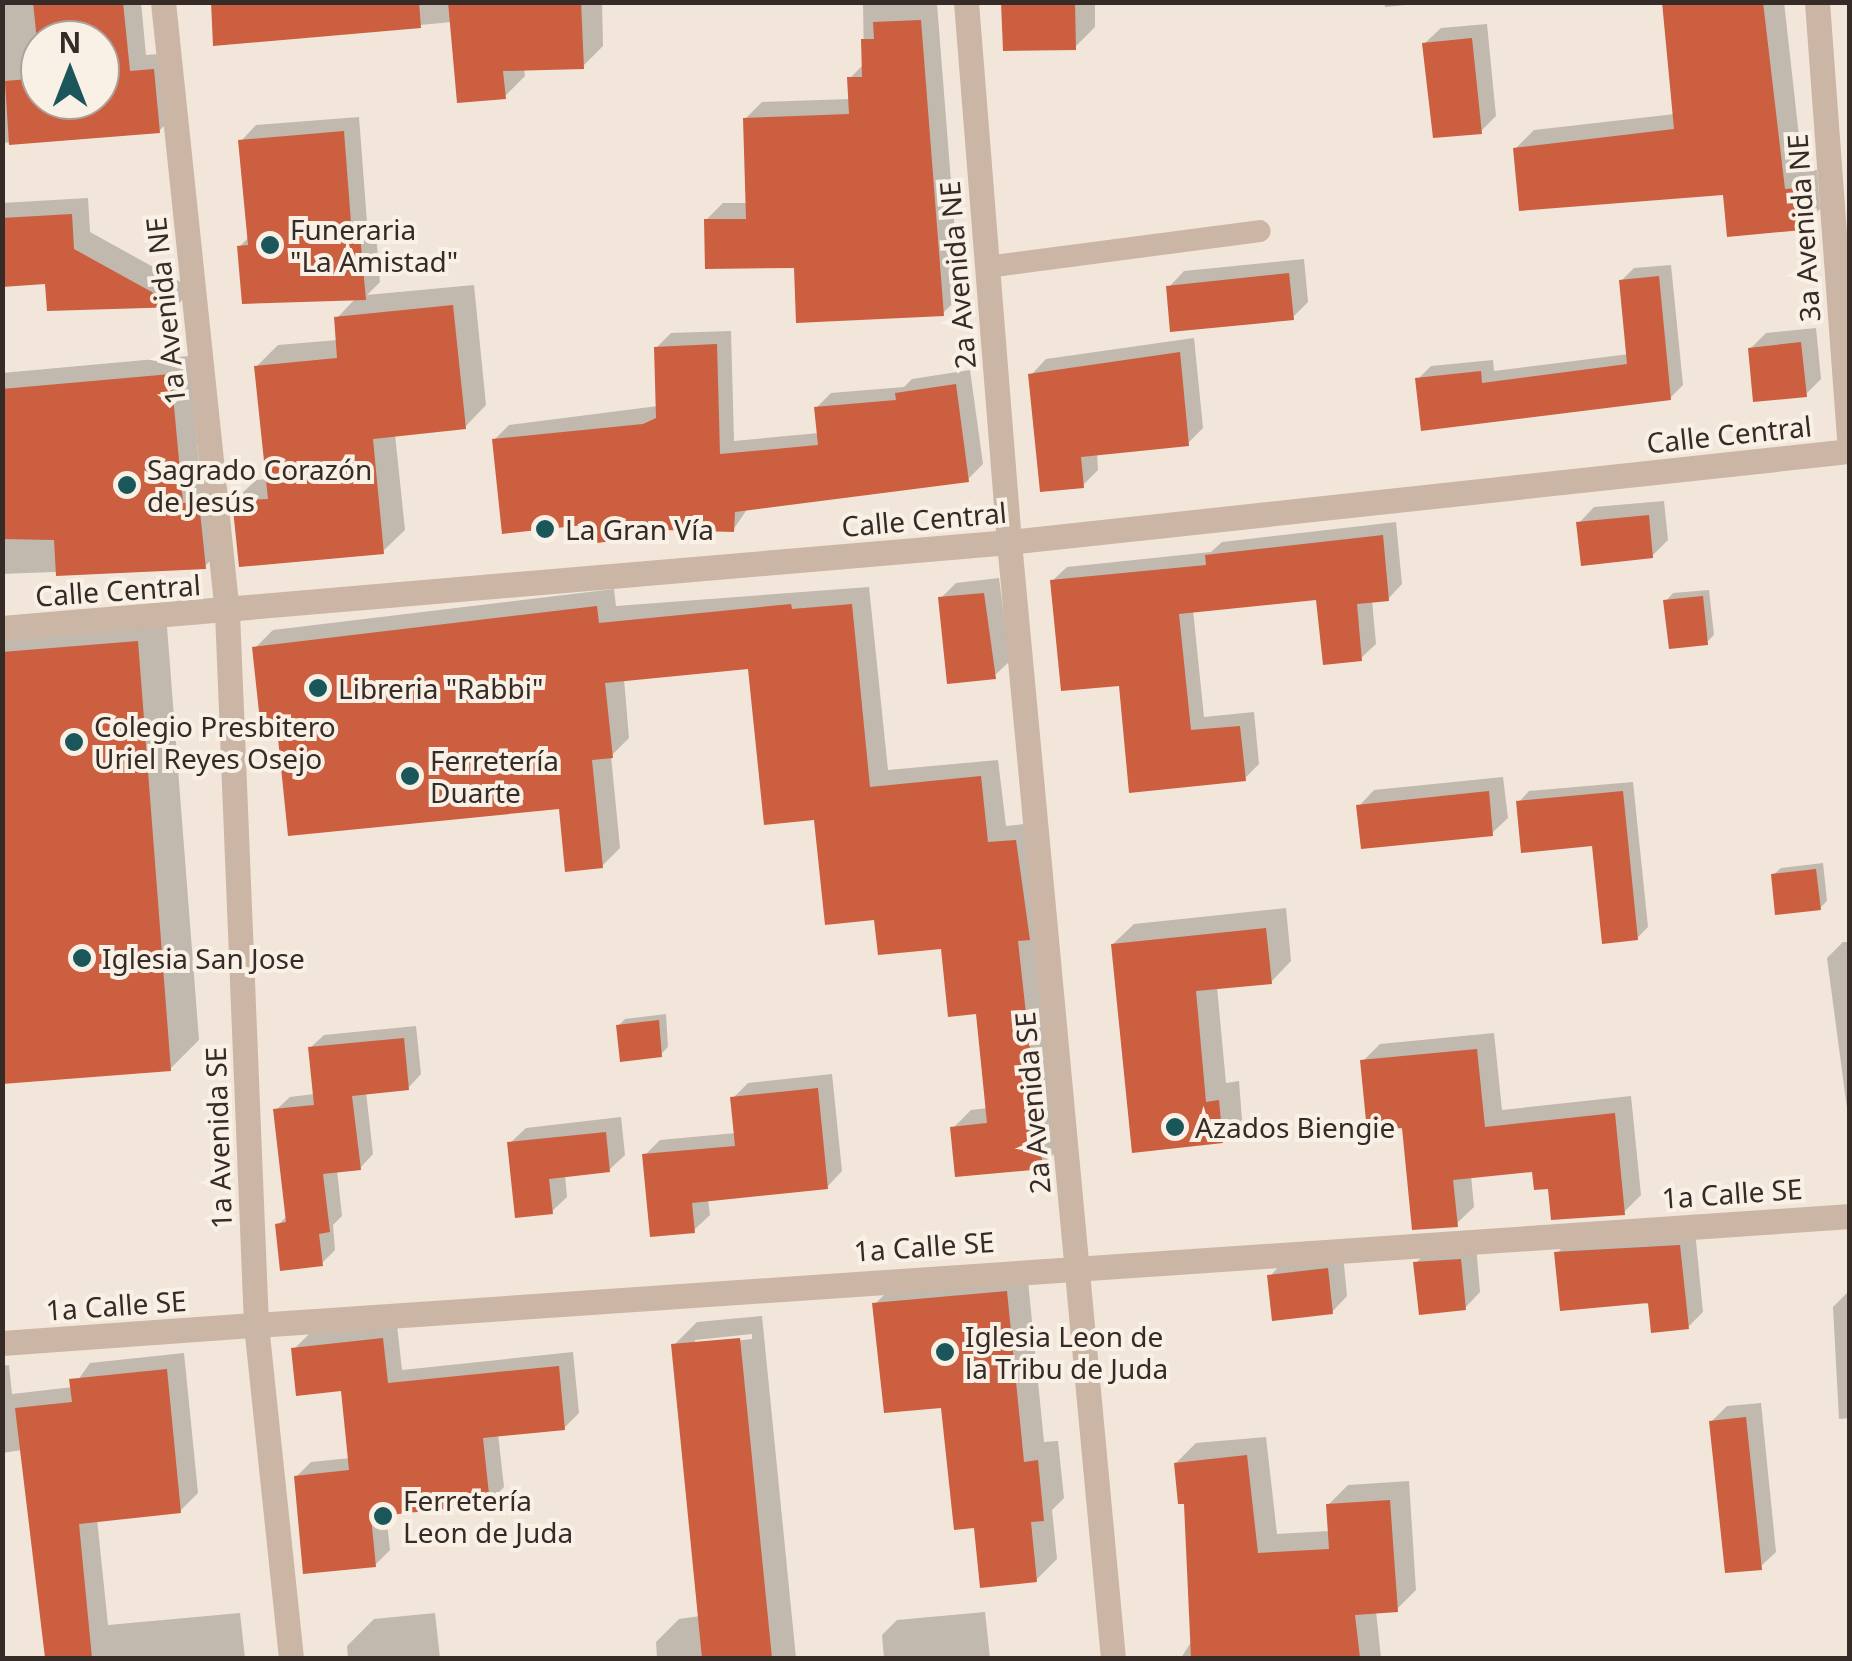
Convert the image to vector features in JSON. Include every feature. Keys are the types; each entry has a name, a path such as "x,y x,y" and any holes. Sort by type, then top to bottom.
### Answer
{"street":[{"name":"1a Avenida NE","path":"163,2 228,613"},
{"name":"2a Avenida NE","path":"966,2 1008,542"},
{"name":"3a Avenida NE","path":"1817,2 1850,450"},
{"name":"Calle Central","path":"2,628 228,613 1008,542 1850,450"},
{"name":"2a Avenida SE","path":"1008,542 1113,1658"},
{"name":"1a Avenida SE","path":"228,613 256,1326 291,1658"},
{"name":"1a Calle SE","path":"2,1343 1077,1265 1850,1216"}],"lane":[{"path":"987,267 1260,231"}],"building":[{"path":"33,2 123,2 130,71 154,69 160,133 9,145 5,81 20,80 20,120 120,120 120,20 35,20"},
{"path":"211,2 419,2 421,28 213,46"},
{"path":"448,2 581,2 584,69 503,71 506,99 457,103"},
{"path":"1001,2 1075,2 1076,50 1003,51"},
{"path":"1662,2 1763,2 1785,189 1799,188 1803,230 1727,237 1723,195 1519,211 1513,148 1674,129"},
{"path":"921,20 944,316 796,323 794,268 705,269 704,219 746,219 743,118 849,114 847,77 862,77 861,39 874,39 873,22"},
{"path":"1472,38 1482,134 1433,138 1422,43"},
{"path":"344,131 352,236 360,235 366,300 242,304 237,246 248,245 238,140"},
{"path":"72,214 74,249 179,307 47,311 45,284 2,287 2,218"},
{"path":"1289,273 1294,320 1170,332 1166,286"},
{"path":"1659,276 1671,400 1421,431 1415,378 1481,371 1482,383 1627,364 1619,280"},
{"path":"453,305 466,429 373,439 384,554 239,567 232,500 268,499 254,366 337,358 334,317"},
{"path":"1801,342 1807,397 1753,402 1748,348"},
{"path":"717,344 720,454 818,445 814,407 896,400 895,393 956,384 969,482 735,512 734,532 628,529 629,539 588,544 584,525 502,534 492,439 643,424 656,418 654,347"},
{"path":"1180,352 1189,446 1081,457 1084,488 1040,492 1028,374"},
{"path":"171,374 183,503 199,502 206,569 56,576 54,540 2,539 2,389"},
{"path":"1649,515 1653,558 1581,566 1576,522"},
{"path":"1383,535 1389,601 1357,604 1362,661 1323,665 1316,600 1179,614 1191,730 1240,726 1246,781 1129,793 1119,686 1061,691 1050,580 1206,565 1205,555"},
{"path":"984,593 996,679 947,684 938,597"},
{"path":"1703,596 1708,645 1669,649 1663,600"},
{"path":"791,604 792,609 852,604 870,787 981,776 988,842 1016,840 1030,940 1018,941 1043,1169 955,1177 950,1127 987,1123 976,1014 948,1017 941,949 878,955 874,920 825,925 814,820 764,825 748,669 605,683 613,758 592,760 603,868 565,872 559,809 288,836 278,738 262,740 252,647 597,606 599,623"},
{"path":"138,641 171,1071 2,1084 2,652"},
{"path":"1489,791 1493,836 1361,849 1356,805"},
{"path":"1623,791 1638,940 1602,944 1592,846 1521,853 1516,801"},
{"path":"1816,869 1821,910 1775,915 1771,874"},
{"path":"1266,928 1272,984 1196,991 1206,1102 1219,1100 1223,1143 1132,1153 1111,944"},
{"path":"659,1020 662,1057 620,1062 616,1025"},
{"path":"404,1038 409,1090 352,1096 361,1170 323,1174 330,1232 319,1234 323,1266 280,1271 275,1224 286,1222 273,1109 314,1105 308,1047"},
{"path":"1477,1049 1485,1127 1615,1113 1625,1215 1551,1220 1548,1189 1534,1190 1532,1172 1453,1180 1458,1227 1412,1230 1402,1128 1367,1131 1360,1060"},
{"path":"818,1088 828,1189 692,1203 695,1233 650,1237 642,1154 735,1146 730,1097"},
{"path":"606,1132 610,1172 549,1179 553,1214 515,1218 507,1142"},
{"path":"1680,1245 1689,1329 1651,1333 1648,1303 1560,1311 1554,1252"},
{"path":"1461,1259 1466,1310 1419,1315 1413,1262"},
{"path":"1328,1268 1333,1314 1272,1321 1267,1275"},
{"path":"1007,1291 1024,1462 1038,1460 1044,1521 1031,1522 1037,1582 980,1588 974,1528 954,1530 941,1408 884,1413 872,1303"},
{"path":"383,1338 388,1383 559,1366 565,1430 483,1438 490,1504 371,1517 376,1567 303,1574 294,1476 349,1470 341,1391 296,1396 291,1348"},
{"path":"740,1338 772,1658 702,1658 671,1344"},
{"path":"167,1369 181,1513 79,1524 92,1658 45,1658 15,1408 72,1402 69,1379"},
{"path":"1746,1417 1762,1570 1725,1573 1709,1421"},
{"path":"1247,1455 1258,1553 1329,1549 1326,1504 1390,1500 1398,1612 1355,1615 1360,1658 1191,1658 1184,1504 1178,1504 1174,1463"}],"place":[{"name":"Funeraria \"La Amistad\"","path":"270,245"},
{"name":"Sagrado Corazón de Jesús","path":"127,485"},
{"name":"La Gran Vía","path":"545,529"},
{"name":"Libreria \"Rabbi\"","path":"318,688"},
{"name":"Colegio Presbitero Uriel Reyes Osejo","path":"74,742"},
{"name":"Ferretería Duarte","path":"410,776"},
{"name":"Iglesia San Jose","path":"82,958"},
{"name":"Azados Biengie","path":"1175,1127"},
{"name":"Iglesia Leon de la Tribu de Juda","path":"945,1352"},
{"name":"Ferretería Leon de Juda","path":"383,1516"}]}
